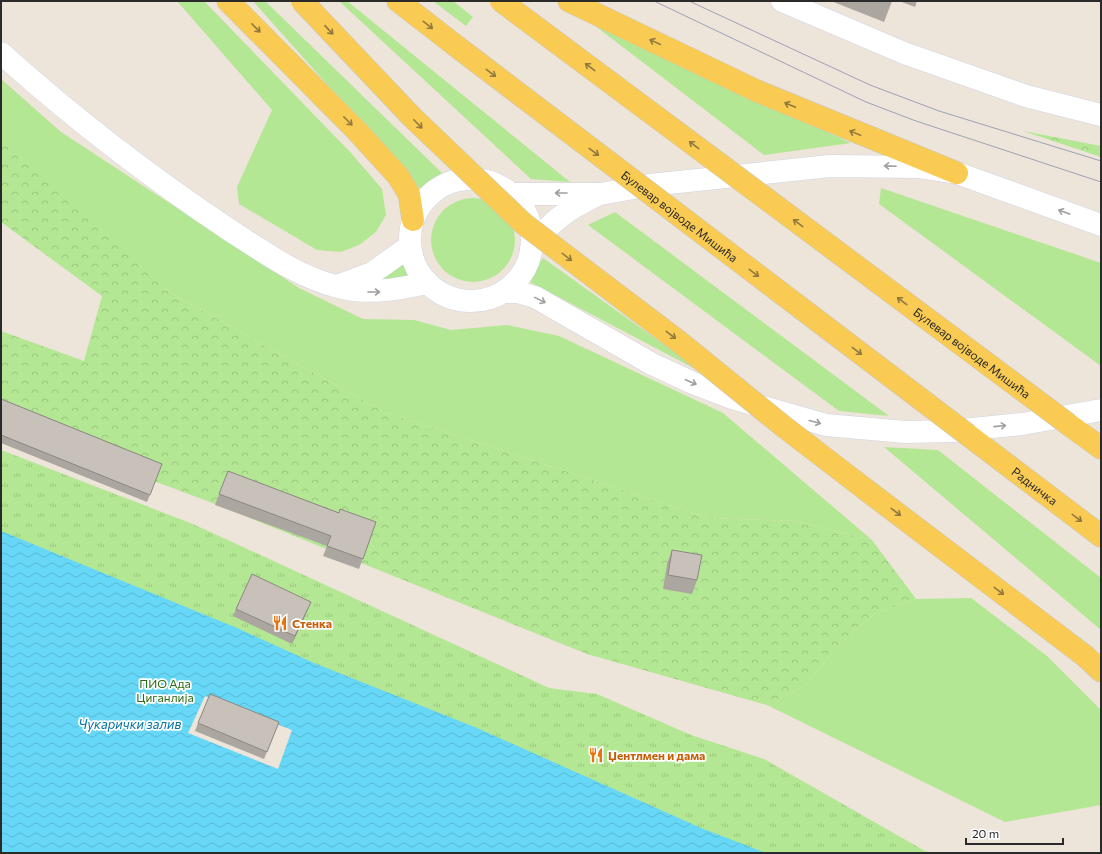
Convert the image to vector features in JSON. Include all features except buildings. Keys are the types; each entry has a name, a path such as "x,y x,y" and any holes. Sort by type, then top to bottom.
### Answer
{"main road":[{"path":"228,1 357,130 398,176 409,194 413,220"},
{"path":"302,1 412,118 524,224 682,344 783,426 1086,656 1101,671"},
{"name":"Булевар војводе Мишића","path":"398,1 968,435"},
{"name":"Булевар војводе Мишића","path":"501,1 1074,419"},
{"path":"568,1 757,91 956,173"},
{"path":"1074,419 1101,448"},
{"name":"Радничка","path":"968,435 1101,536"}],"street":[{"path":"782,1 904,53 1026,96 1101,115"},
{"path":"1,53 44,92 118,150 194,206 271,256 312,279 336,287 373,292 389,291 427,283"},
{"path":"511,194 600,194 650,185 782,170 862,165 918,167 956,173 1101,225"},
{"path":"532,249 532,234 522,205 511,194 497,184 481,179 464,179 447,183 432,192 420,205 413,220 410,233 410,246 413,260 427,283 440,293 450,297 472,301 488,299 503,292 516,281 526,266 532,249 540,236 558,217 569,209 600,194"},
{"path":"336,287 372,273 410,246"},
{"path":"503,292 517,292 535,297 652,364 693,383 732,398 826,425 905,432 952,432 1074,419 1101,410"}],"green space":[{"path":"177,1 204,1 351,153 382,189 386,215 376,232 359,245 341,252 317,250 239,204 237,187 272,110"},
{"path":"253,1 265,1 442,173 420,189"},
{"path":"339,1 347,1 570,182 531,179"},
{"path":"433,1 453,1 473,17 466,26"},
{"path":"594,25 851,143 764,155"},
{"path":"1,79 61,132 299,288 363,319 414,320 451,330 507,325 559,336 723,413 872,540 796,521 709,518 384,412 169,292 1,145"},
{"path":"1023,131 1101,146 1101,157"},
{"path":"1,140 169,292 384,412 709,518 796,521 872,540 916,599 874,614 839,645 805,686 767,705 587,654 210,502 1,424 1,331 84,361 102,296 1,222"},
{"path":"881,188 1101,263 1101,366 879,204"},
{"path":"465,198 481,198 497,205 508,216 515,232 515,248 512,256 503,270 497,275 481,282 465,282 449,275 438,264 431,248 431,232 438,216 449,205"},
{"path":"615,212 889,416 839,411 588,225"},
{"path":"407,254 418,280 385,287 377,275"},
{"path":"543,258 705,374 528,281"},
{"path":"884,447 938,450 1101,578 1101,630"},
{"name":"Чукарички залив","path":"1,450 193,524 549,688 597,694 691,735 764,759 925,851 932,853 1,853"},
{"path":"971,598 1047,656 1100,709 1101,805 1005,822 767,705 805,686 839,645 874,614 916,599"}],"water":[{"name":"Чукарички залив","path":"1,531 237,628 314,663 477,728 701,828 766,853 1,853"}],"pier":[{"path":"205,696 292,730 278,769 188,733"}],"tram line":[{"path":"654,1 866,102 916,121 1101,182"},
{"path":"689,1 870,85 939,111 1101,161"}],"place":[{"name":"Стенка","path":"280,623"},
{"name":"Џентлмен и дама","path":"596,755"}],"park label":[{"name":"ПИО Ада Циганлија","path":"165,690"}]}
